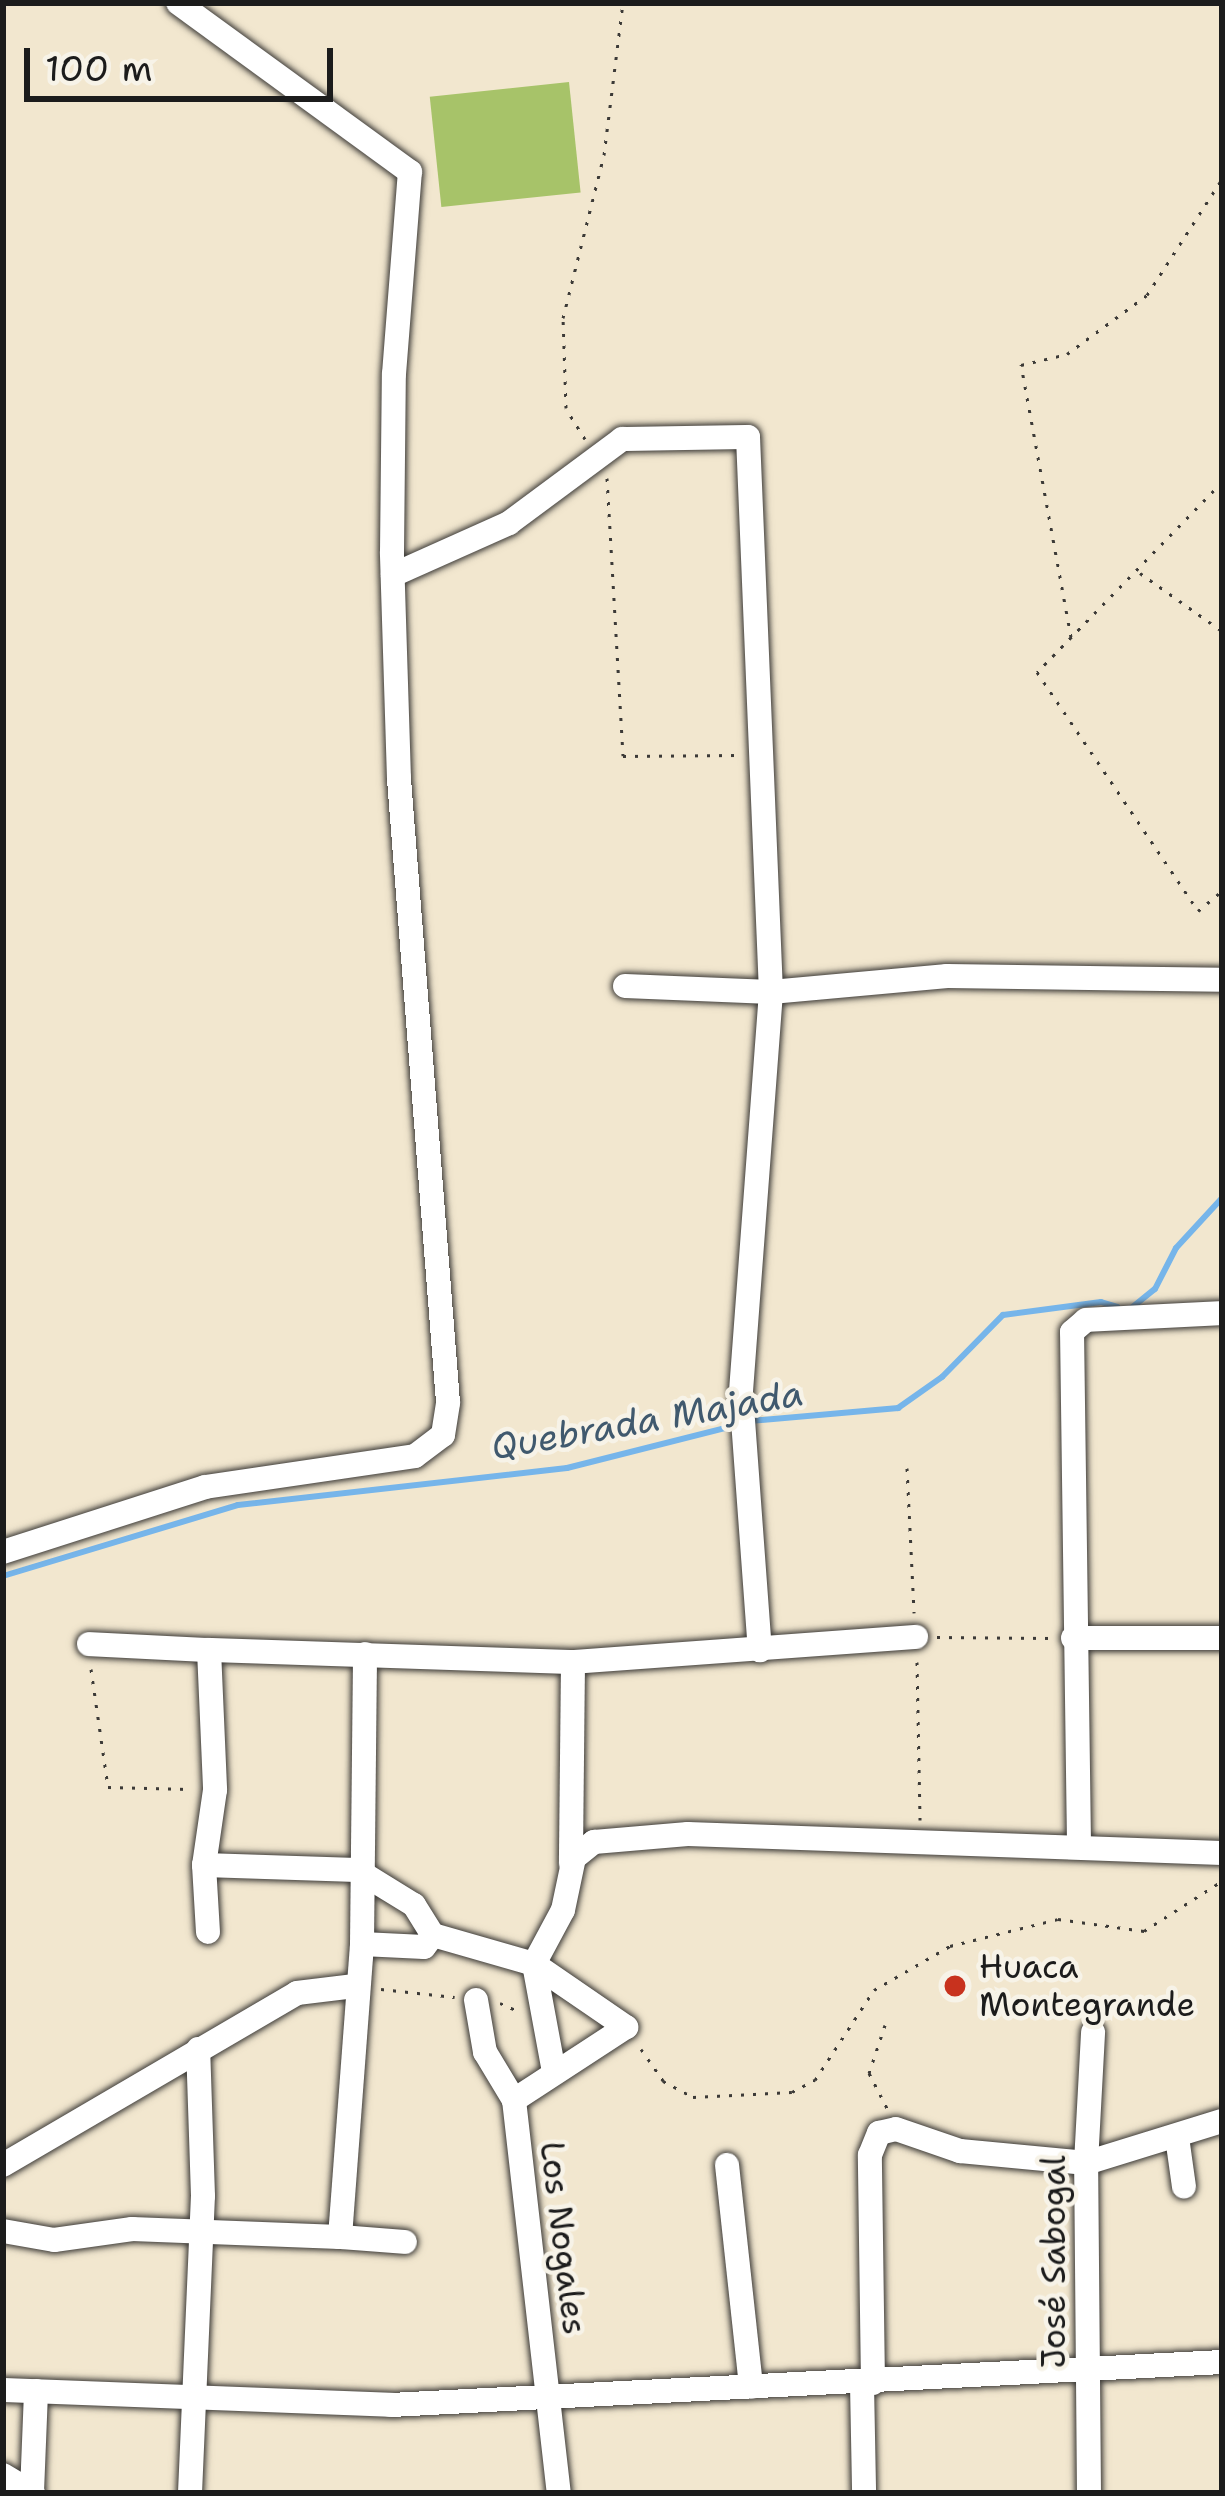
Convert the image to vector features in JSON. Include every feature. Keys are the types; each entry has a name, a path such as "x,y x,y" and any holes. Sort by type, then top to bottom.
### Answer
{"street":[{"path":"3,1552 114,1510 205,1487 415,1456 443,1435 447,1360 399,779 393,575 394,374 410,172 178,3"},
{"path":"393,575 509,523 595,454 622,439 748,437 771,992 742,1409 760,1650"},
{"path":"625,986 771,992 947,976 1222,980"},
{"path":"1078,1844 1072,1332 1086,1320 1222,1312"},
{"path":"89,1644 573,1662 916,1637"},
{"path":"1073,1638 1222,1638"},
{"path":"208,1932 204,1865 215,1790 209,1650"},
{"path":"340,2237 355,1986 362,1944 357,1870 365,1654"},
{"path":"554,2072 539,2017 534,1964 563,1910 571,1866 573,1662"},
{"path":"571,1866 594,1842 664,1834 1078,1844 1222,1853"},
{"path":"204,1865 357,1870 414,1905 433,1935 534,1964 626,2027 514,2100"},
{"path":"362,1944 424,1947 433,1935"},
{"path":"3,2165 86,2123 198,2049 297,1993 355,1986"},
{"name":"Los Nogales","path":"476,2000 485,2052 514,2100 521,2208 552,2394 559,2493"},
{"name":"José Sabogal","path":"1089,2493 1086,2163 1093,2032"},
{"path":"190,2493 201,2235 198,2049"},
{"path":"864,2493 870,2155 878,2133 904,2130 970,2153 1086,2163 1222,2121"},
{"path":"1177,2137 1184,2187"},
{"path":"727,2165 751,2387"},
{"path":"3,2231 54,2240 132,2229 405,2242"},
{"path":"3,2390 391,2404 1222,2362"},
{"path":"3,2475 33,2493 36,2391"}],"path":[{"path":"623,3 604,155 563,318 566,408 607,473 623,756 763,755"},
{"path":"1072,638 1021,365 1067,354 1148,295 1222,179"},
{"path":"1222,482 1140,573 1036,672 1198,910 1222,891"},
{"path":"1140,573 1222,631"},
{"path":"907,1468 921,1840"},
{"path":"916,1637 1073,1638"},
{"path":"89,1644 108,1787 215,1790"},
{"path":"626,2027 657,2074 680,2092 718,2101 792,2092 815,2080 874,1990 950,1946 1058,1918 1144,1931 1222,1881"},
{"path":"355,1986 476,2000 539,2017"},
{"path":"885,2025 870,2085 904,2130"}],"green space":[{"path":"569,82 581,192 441,207 430,97"}],"waterway":[{"name":"Quebrada Majada","path":"1130,1309 1155,1289 1176,1248 1222,1198"},
{"name":"Quebrada Majada","path":"750,1421 898,1408 942,1377 1003,1315 1101,1302 1117,1307"},
{"name":"Quebrada Majada","path":"3,1576 238,1505 567,1468 737,1425"}],"place":[{"name":"Huaca Montegrande","path":"955,1986"}]}
